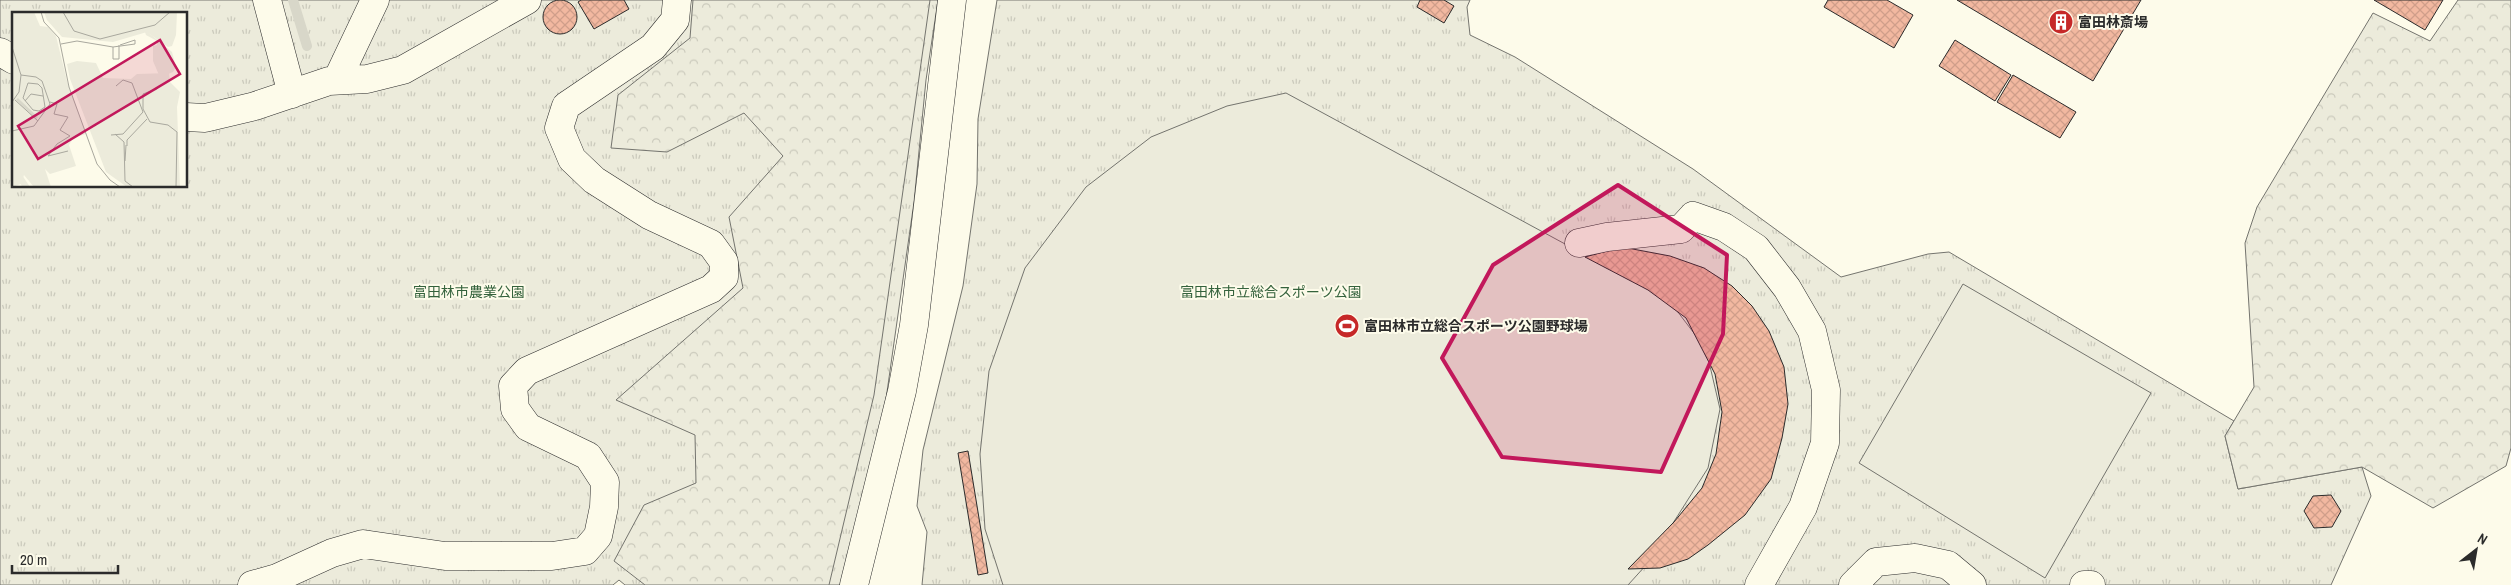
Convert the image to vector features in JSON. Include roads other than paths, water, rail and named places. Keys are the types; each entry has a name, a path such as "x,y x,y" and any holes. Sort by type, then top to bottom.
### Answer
{"street":[{"path":"266,0 292,94"},
{"path":"337,80 375,0"},
{"path":"188,117 205,118 255,106 329,81 367,79 403,70 527,0"},
{"path":"252,585 277,578 332,553 363,544 445,556 552,556 585,551 598,536 604,507 605,482 588,456 528,427 515,409 513,386 527,371 711,289 724,277 724,262 711,244 649,215 594,180 572,160 559,128 566,106 653,47 675,20 677,0"},
{"path":"854,585 902,391 914,325 952,0"},
{"path":"0,52 12,59"},
{"path":"1580,243 1607,237 1681,229 1693,216 1724,227 1756,248 1787,288 1812,331 1826,390 1825,443 1803,507 1759,585"},
{"path":"1853,585 1876,562 1915,558 1948,565 1972,585"},
{"path":"2084,585 2091,585"}],"waterway":[{"path":"293,0 307,46"}],"place":[{"name":"富田林斎場","path":"2061,22"},
{"name":"富田林市立総合スポーツ公園野球場","path":"1347,326"}],"park label":[{"name":"富田林市農業公園","path":"469,292"},
{"name":"富田林市立総合スポーツ公園","path":"1271,292"}]}
